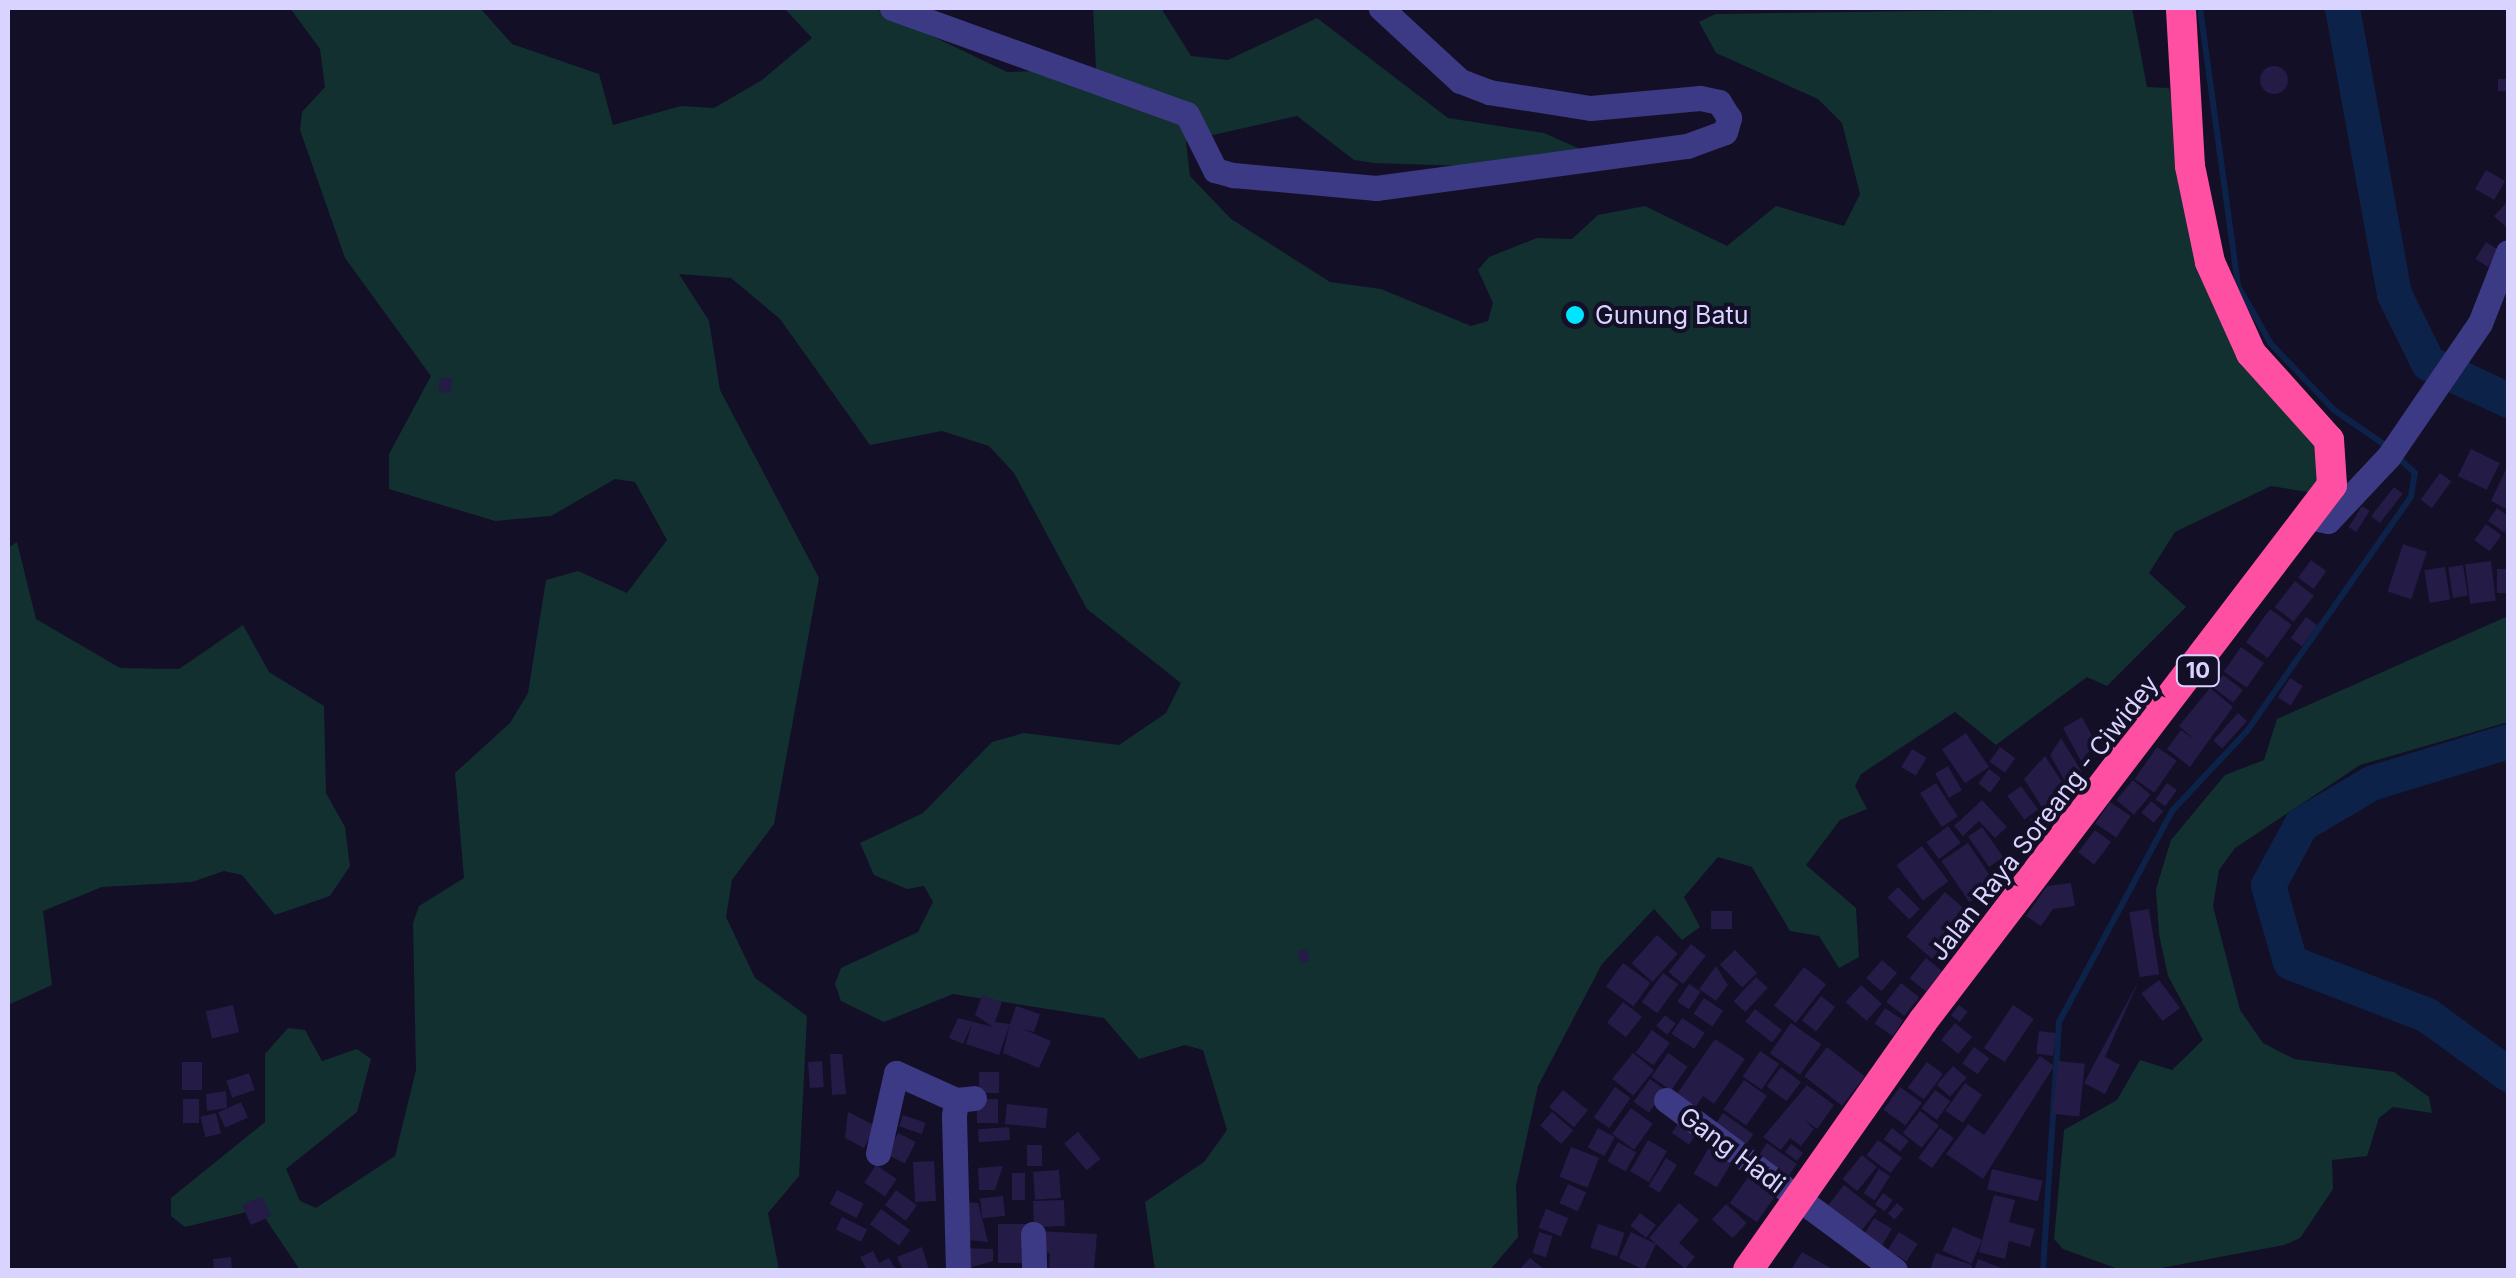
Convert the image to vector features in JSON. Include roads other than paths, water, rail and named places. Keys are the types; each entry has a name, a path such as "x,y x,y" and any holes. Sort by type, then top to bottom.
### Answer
{"highway":[{"name":"Jalan Raya Soreang - Ciwidey","path":"1748,1270 1923,1021 2313,518 2332,485 2328,440 2251,352 2203,235 2182,8"}],"street":[{"path":"892,8 1187,114 1215,170 1233,175 1376,188 1687,146 1725,132 1730,118 1719,102 1700,98 1590,108 1489,92 1460,80 1381,8"},
{"path":"2313,518 2328,522 2389,456 2480,322 2508,252"},
{"path":"878,1153 896,1072 965,1099 958,1270"},
{"name":"Gang Hadi","path":"1666,1100 1894,1270"},
{"path":"1032,1234 1034,1270"}],"waterway":[{"path":"2200,8 2238,286 2271,344 2334,410 2388,447"},
{"path":"2342,8 2394,294 2428,363 2508,400"},
{"path":"2043,1270 2059,1022 2172,811 2247,731 2411,497 2415,473 2397,456"},
{"path":"2508,741 2371,783 2301,824 2268,885 2290,962 2427,1015 2508,1074"}],"place":[{"name":"Gunung Batu","path":"1575,315"}]}
